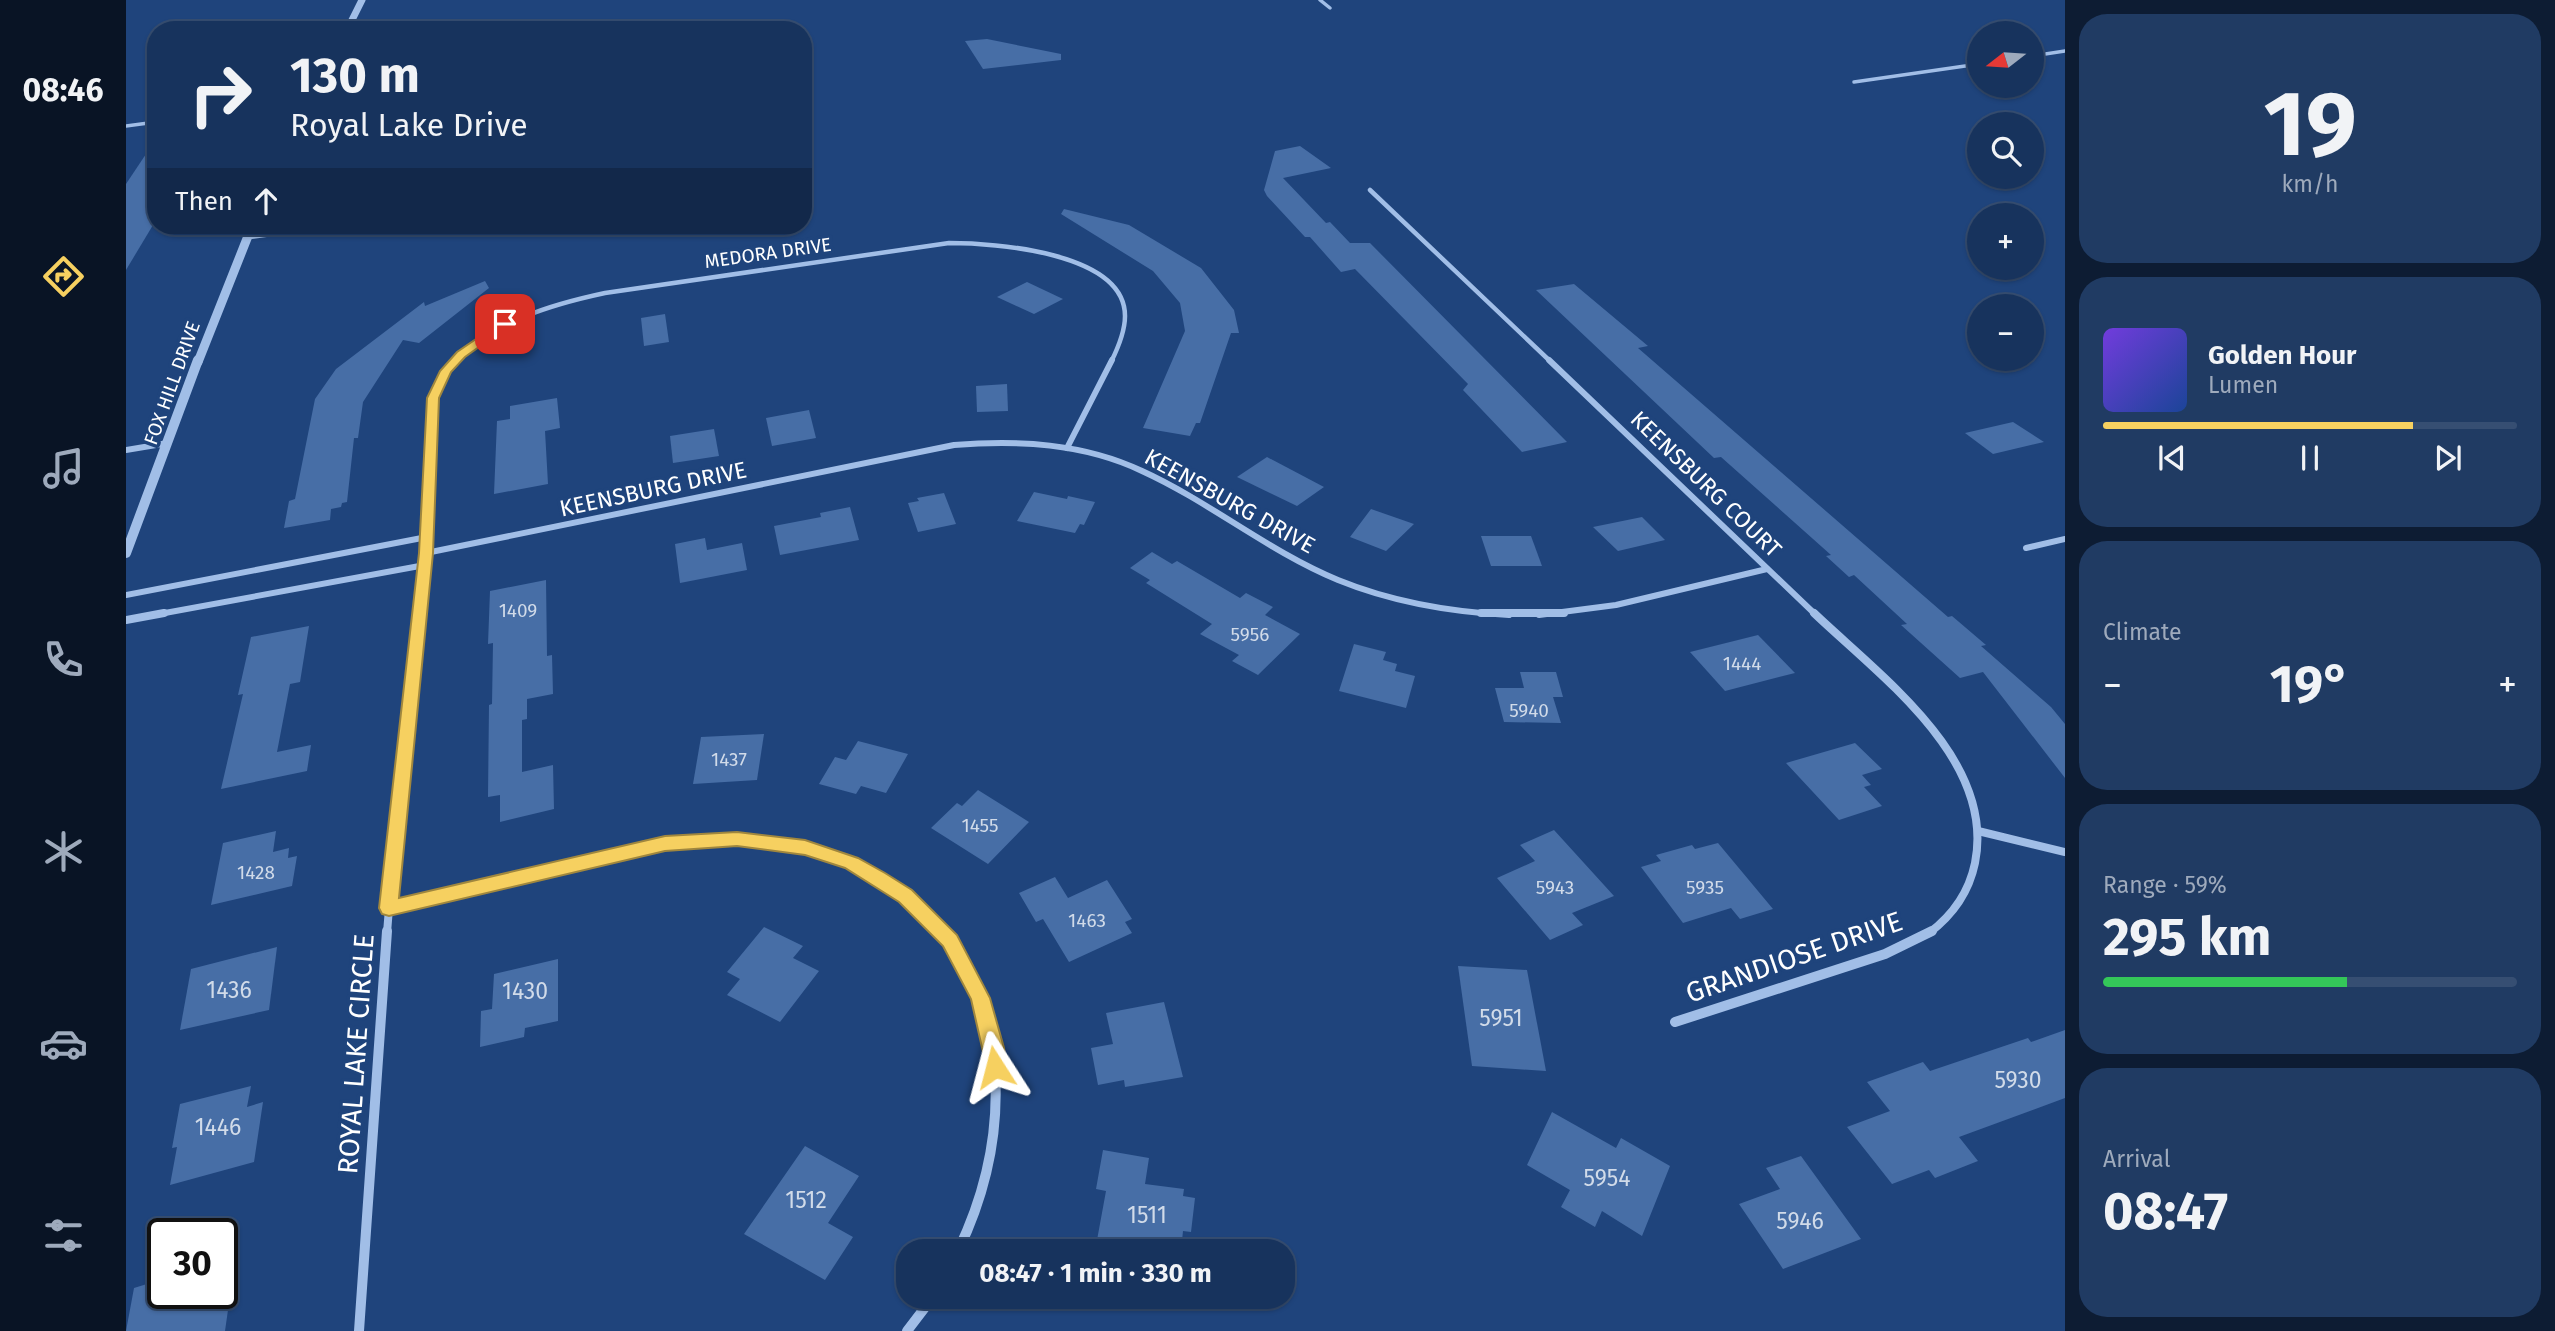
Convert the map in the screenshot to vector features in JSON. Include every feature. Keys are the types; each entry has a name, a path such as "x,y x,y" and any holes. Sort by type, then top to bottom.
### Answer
{"street":[{"path":"351,21 362,0"},
{"path":"1320,0 1330,8"},
{"path":"2044,54 2065,51"},
{"path":"1854,82 1967,66"},
{"path":"126,126 147,123"},
{"name":"KEENSBURG COURT","path":"1370,190 1922,716 1957,765 1970,791 1978,831"},
{"name":"FOX HILL DRIVE","path":"126,553 248,235"},
{"name":"MEDORA DRIVE","path":"389,908 425,565 433,398 446,371 461,355 497,329 537,310 599,294 929,245 979,242 1038,249 1086,266 1113,288 1126,315 1125,332 1067,447"},
{"name":"KEENSBURG DRIVE","path":"426,553 954,445 1009,442 1067,447 1115,460 1151,475 1322,572 1388,596 1431,606 1505,614 1563,613 1617,605 1767,569"},
{"path":"126,450 168,443"},
{"path":"126,595 427,537"},
{"path":"2026,548 2065,539"},
{"path":"126,620 425,565"},
{"path":"1978,831 2065,852"},
{"name":"GRANDIOSE DRIVE","path":"1675,1022 1898,949 1924,936 1946,920 1968,890 1979,855 1978,831"},
{"name":"ROYAL LAKE CIRCLE","path":"359,1331 389,908 651,846 699,840 755,840 805,848 852,863 878,878 906,896 950,941 980,998 994,1048 998,1104 994,1143 971,1225 964,1239"},
{"path":"907,1331 924,1309"}],"lane":[{"path":"246,238 268,235"}],"building":[{"path":"987,39 1061,54 1061,60 983,69 965,41"},
{"path":"1300,146 1331,168 1283,178 1326,223 1330,222 1350,243 1370,243 1567,442 1522,452 1463,390 1468,384 1355,269 1341,272 1310,237 1305,237 1267,196 1264,190 1275,151"},
{"path":"147,152 147,235 126,270 126,184"},
{"path":"1064,209 1129,225 1201,268 1234,310 1239,333 1231,333 1200,423 1196,423 1190,436 1143,428 1185,331 1180,303 1153,271 1061,214"},
{"path":"485,281 489,288 419,343 403,340 363,402 358,438 354,438 347,502 342,503 341,507 331,509 330,520 284,528 289,501 295,499 315,399 336,369 424,302 425,306"},
{"path":"1027,282 1063,299 1034,314 997,297"},
{"path":"1574,284 1648,346 1638,348 1948,617 1952,616 1986,645 1981,646 2051,707 2065,724 2065,778 1983,672 1960,678 1901,625 1907,624 1854,575 1849,577 1826,556 1831,555 1721,457 1714,458 1536,290"},
{"path":"665,314 669,342 644,346 641,318"},
{"path":"1007,384 1008,411 977,412 976,386"},
{"path":"557,398 560,428 545,431 548,484 494,494 497,421 510,419 510,406"},
{"path":"809,410 816,438 772,446 766,418"},
{"path":"2013,422 2044,442 1993,454 1965,433"},
{"path":"714,429 719,456 673,463 670,436"},
{"path":"1267,457 1324,487 1297,506 1237,477"},
{"path":"1034,492 1095,502 1084,525 1080,524 1075,533 1017,521"},
{"path":"944,493 956,524 918,532 908,503 919,501 917,498"},
{"path":"850,507 859,540 780,555 774,526 821,517 820,513"},
{"path":"1371,509 1414,524 1386,551 1350,537"},
{"path":"1642,517 1665,540 1618,551 1593,527"},
{"path":"1481,536 1531,536 1542,566 1491,566"},
{"path":"705,538 707,550 742,543 747,570 680,583 675,544"},
{"path":"1152,552 1172,564 1177,561 1240,598 1246,593 1273,607 1265,615 1300,634 1258,675 1232,661 1239,655 1200,634 1212,624 1146,583 1150,580 1130,568"},
{"path":"546,580 547,656 552,655 553,694 527,699 527,719 522,720 522,772 553,765 554,809 500,822 500,795 488,797 493,643 488,644 490,591"},
{"path":"309,626 300,682 290,684 277,752 311,745 307,771 221,789 243,694 238,695 251,637"},
{"path":"1758,635 1795,673 1725,691 1690,652"},
{"path":"1354,644 1386,652 1383,660 1397,664 1395,671 1415,676 1406,708 1339,691"},
{"path":"1520,672 1556,672 1563,697 1553,697 1561,723 1504,722 1495,688 1524,688"},
{"path":"764,734 757,780 693,784 701,737"},
{"path":"858,741 908,754 886,793 861,786 856,794 819,784 835,757 846,760"},
{"path":"1855,743 1882,769 1862,775 1871,785 1864,787 1882,806 1839,820 1786,763"},
{"path":"978,790 1029,822 988,864 931,828 957,803 962,806"},
{"path":"1554,830 1614,896 1572,913 1583,925 1550,940 1497,878 1535,861 1520,845"},
{"path":"276,831 273,852 289,848 288,858 297,856 292,886 211,905 223,843"},
{"path":"1718,843 1773,909 1740,919 1731,908 1683,923 1641,867 1661,861 1656,855 1692,845 1695,849"},
{"path":"1055,877 1068,898 1107,880 1132,919 1125,922 1132,933 1069,962 1043,919 1036,922 1019,893"},
{"path":"764,927 803,946 793,958 819,971 780,1022 727,995 740,979 727,972"},
{"path":"277,947 269,1010 180,1030 191,969"},
{"path":"558,959 558,1021 525,1028 524,1037 480,1047 481,1011 492,1009 494,974"},
{"path":"1458,966 1527,970 1546,1071 1472,1066"},
{"path":"1164,1002 1183,1077 1125,1087 1124,1080 1098,1085 1091,1048 1113,1044 1106,1013"},
{"path":"2065,1030 2065,1098 1959,1137 1978,1161 1935,1178 1929,1170 1892,1184 1847,1127 1890,1111 1867,1082 1923,1062 1930,1071 2028,1038 2031,1042"},
{"path":"251,1086 247,1107 263,1102 254,1162 170,1185 177,1147 172,1148 180,1104"},
{"path":"1552,1112 1616,1148 1621,1138 1670,1166 1642,1236 1602,1211 1595,1227 1561,1207 1570,1190 1527,1165"},
{"path":"805,1146 859,1176 828,1223 853,1237 825,1280 744,1234"},
{"path":"1103,1150 1149,1158 1145,1184 1184,1189 1183,1196 1195,1198 1191,1232 1183,1231 1182,1239 1097,1239 1106,1191 1096,1189"},
{"path":"1801,1156 1861,1239 1783,1269 1739,1204 1780,1189 1766,1168"},
{"path":"147,1284 147,1309 228,1309 225,1331 126,1331 134,1288"}],"route":[{"path":"505,324 461,355 446,371 433,398 426,553 389,908 651,846 737,839 805,848 852,863 878,878 906,896 950,941 967,968 980,998 994,1048 995,1067"}]}
